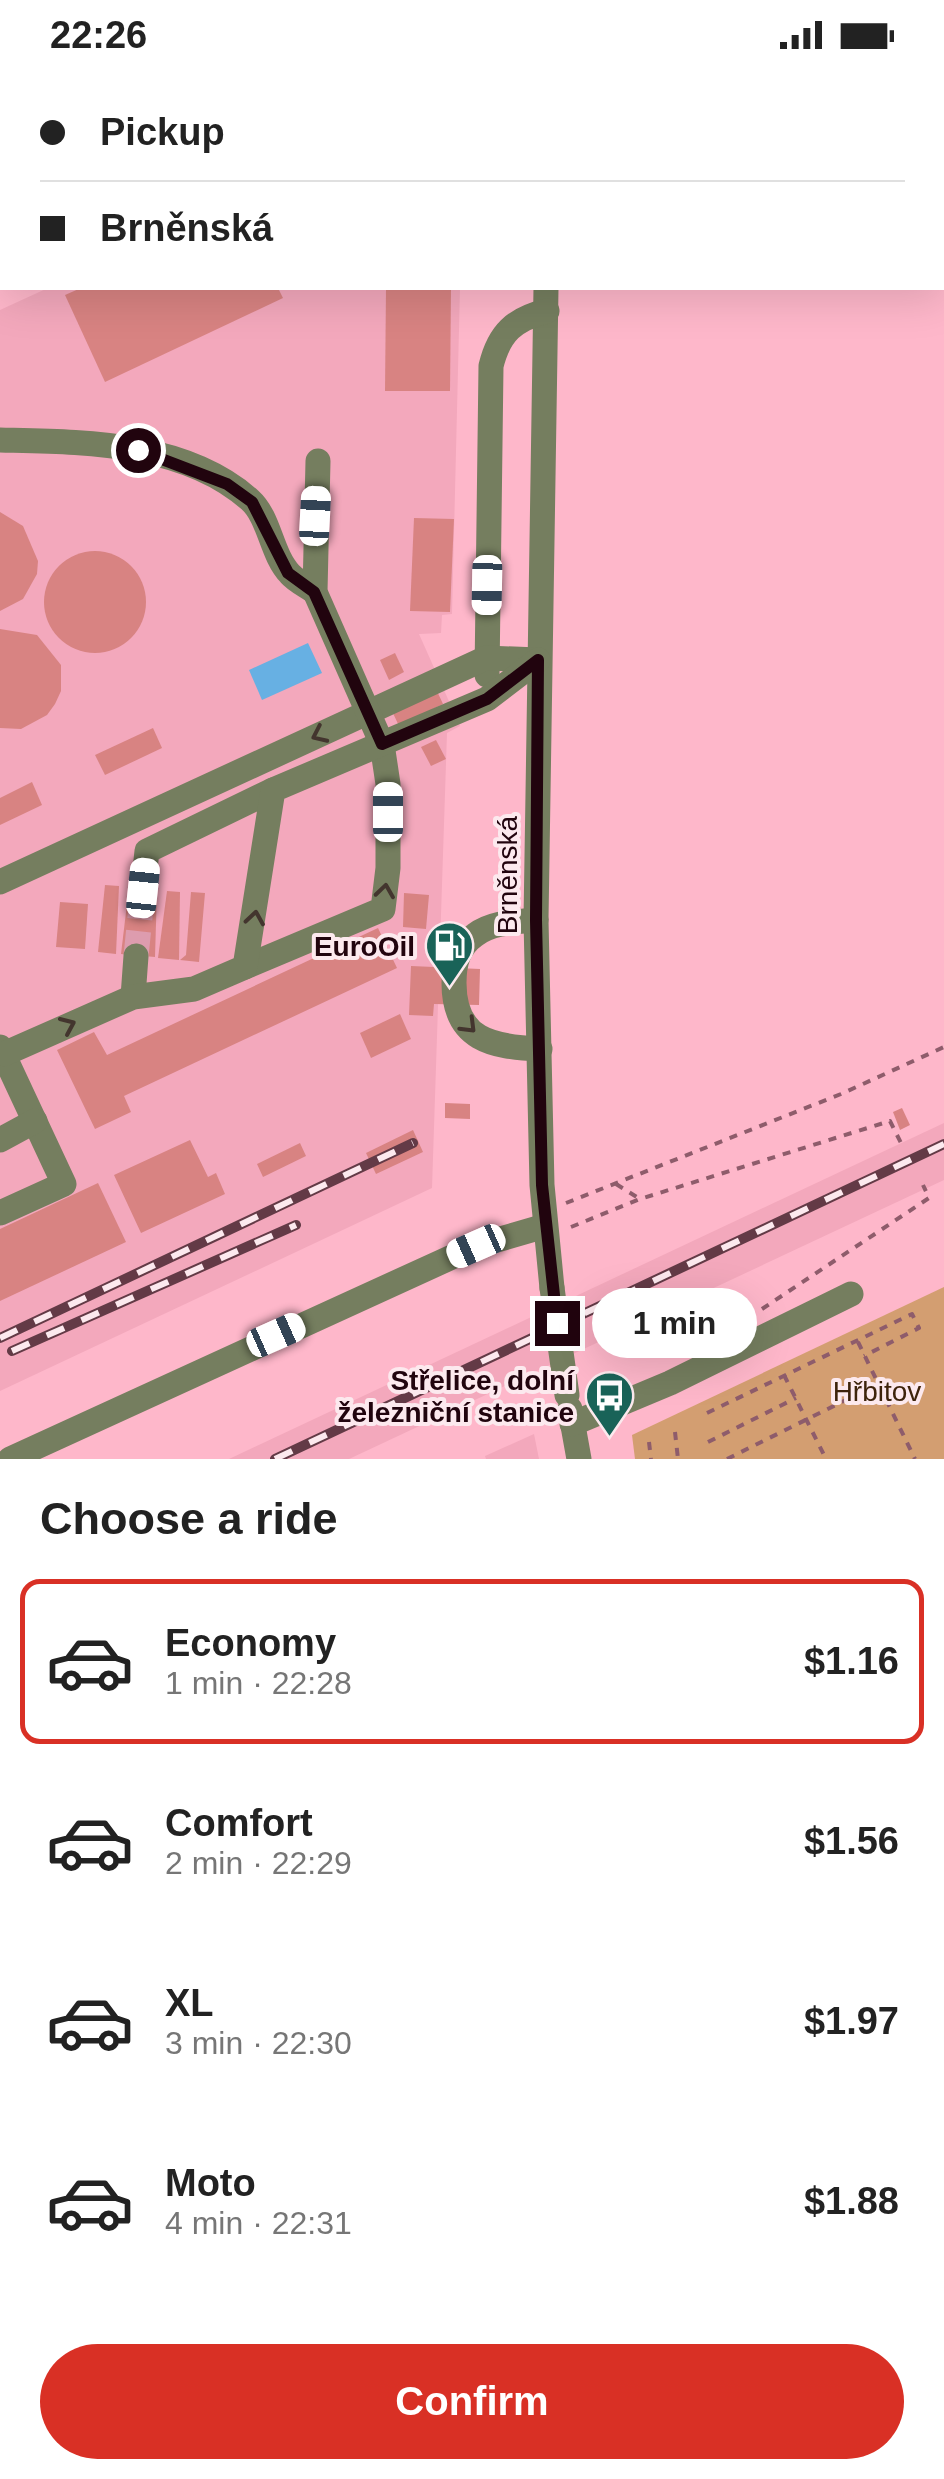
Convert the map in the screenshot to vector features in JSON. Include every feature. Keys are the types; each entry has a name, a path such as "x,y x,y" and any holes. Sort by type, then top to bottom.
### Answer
{"street":[{"path":"487,699 491,366 497,340 546,300"},
{"name":"Brněnská","path":"546,300 536,920 552,1288 580,1459"},
{"path":"0,440 114,444 163,456 227,484 252,502 288,573 314,592"},
{"path":"0,1213 64,1184 2,1051 133,996 194,989 383,909 388,868 388,784 382,744 314,592 318,461"},
{"path":"0,882 486,658 538,660"},
{"path":"143,888 147,851 274,790 487,699 538,660"},
{"path":"245,966 255,924 274,790"},
{"path":"536,920 504,924 474,935 454,966 454,1006 475,1034 507,1047 540,1048"},
{"path":"133,996 136,956"},
{"path":"0,1140 35,1120"},
{"path":"10,1459 458,1254 552,1223"},
{"path":"572,1424 670,1383 851,1294"}],"path":[{"path":"552,1223 616,1184 841,1094 944,1047"},
{"path":"552,1223 890,1121 903,1147"},
{"path":"616,1184 640,1199"},
{"path":"747,1319 929,1198 923,1185"},
{"path":"707,1413 912,1314 919,1328 864,1356"},
{"path":"858,1342 914,1459"},
{"path":"784,1375 826,1459"},
{"path":"727,1459 878,1384"},
{"path":"708,1442 796,1398"},
{"path":"676,1432 678,1459"},
{"path":"649,1442 651,1459"}],"shaded area":[{"path":"44,290 460,290 452,614 442,615 441,633 419,634 460,726 447,733 432,1188 0,1391 0,310"},
{"path":"944,1123 944,1180 349,1459 229,1459"},
{"path":"534,1434 539,1459 486,1459 485,1456"}],"green space":[{"name":"Hřbitov","path":"944,1287 944,1459 635,1459 632,1435"}],"water":[{"path":"308,643 322,673 262,700 249,670"}],"building":[{"path":"76,290 279,290 283,298 105,382 65,295"},
{"path":"386,290 451,290 450,391 385,391"},
{"path":"0,512 23,526 38,561 37,574 23,599 0,611"},
{"path":"414,518 454,519 450,612 410,611"},
{"path":"95,551 114,555 131,566 142,583 146,602 142,621 131,638 114,649 95,653 76,649 59,638 48,621 44,602 48,583 59,566 76,555"},
{"path":"0,629 37,635 61,665 61,691 55,704 47,715 21,729 0,728"},
{"path":"395,653 404,672 389,680 380,660"},
{"path":"436,689 443,704 399,726 392,711"},
{"path":"153,728 162,748 105,775 95,755"},
{"path":"436,740 446,759 431,766 421,747"},
{"path":"32,782 42,805 0,825 0,798"},
{"path":"105,885 119,886 116,954 98,952"},
{"path":"129,887 157,890 155,957 121,954"},
{"path":"167,891 180,892 179,960 158,958"},
{"path":"191,892 205,893 199,962 180,960 186,955"},
{"path":"404,893 429,895 426,929 403,927"},
{"path":"60,902 88,904 85,949 56,947"},
{"path":"378,928 397,968 124,1096 131,1112 95,1129 57,1050 94,1032 107,1055"},
{"path":"411,966 480,969 479,1005 434,1004 433,1016 409,1015"},
{"path":"400,1014 411,1039 371,1058 360,1033"},
{"path":"445,1103 470,1104 470,1119 445,1118"},
{"path":"902,1108 910,1125 900,1130 893,1112"},
{"path":"413,1130 423,1152 376,1174 366,1153"},
{"path":"190,1140 208,1177 216,1173 225,1194 141,1233 114,1175"},
{"path":"300,1143 306,1156 263,1177 257,1164"},
{"path":"98,1183 126,1242 0,1301 0,1229"}],"tunnel":[{"path":"136,956 143,888"}],"railway":[{"path":"0,1338 413,1143"},
{"path":"275,1459 944,1144"},
{"path":"12,1351 296,1225"}],"place":[{"name":"EuroOil","path":"450,988"},
{"name":"Střelice, dolní železniční stanice","path":"609,1438"}],"route":[{"path":"138,450 163,456 227,484 252,502 288,573 314,592 382,744 487,699 538,660 536,920 542,1185 557,1323"}]}
